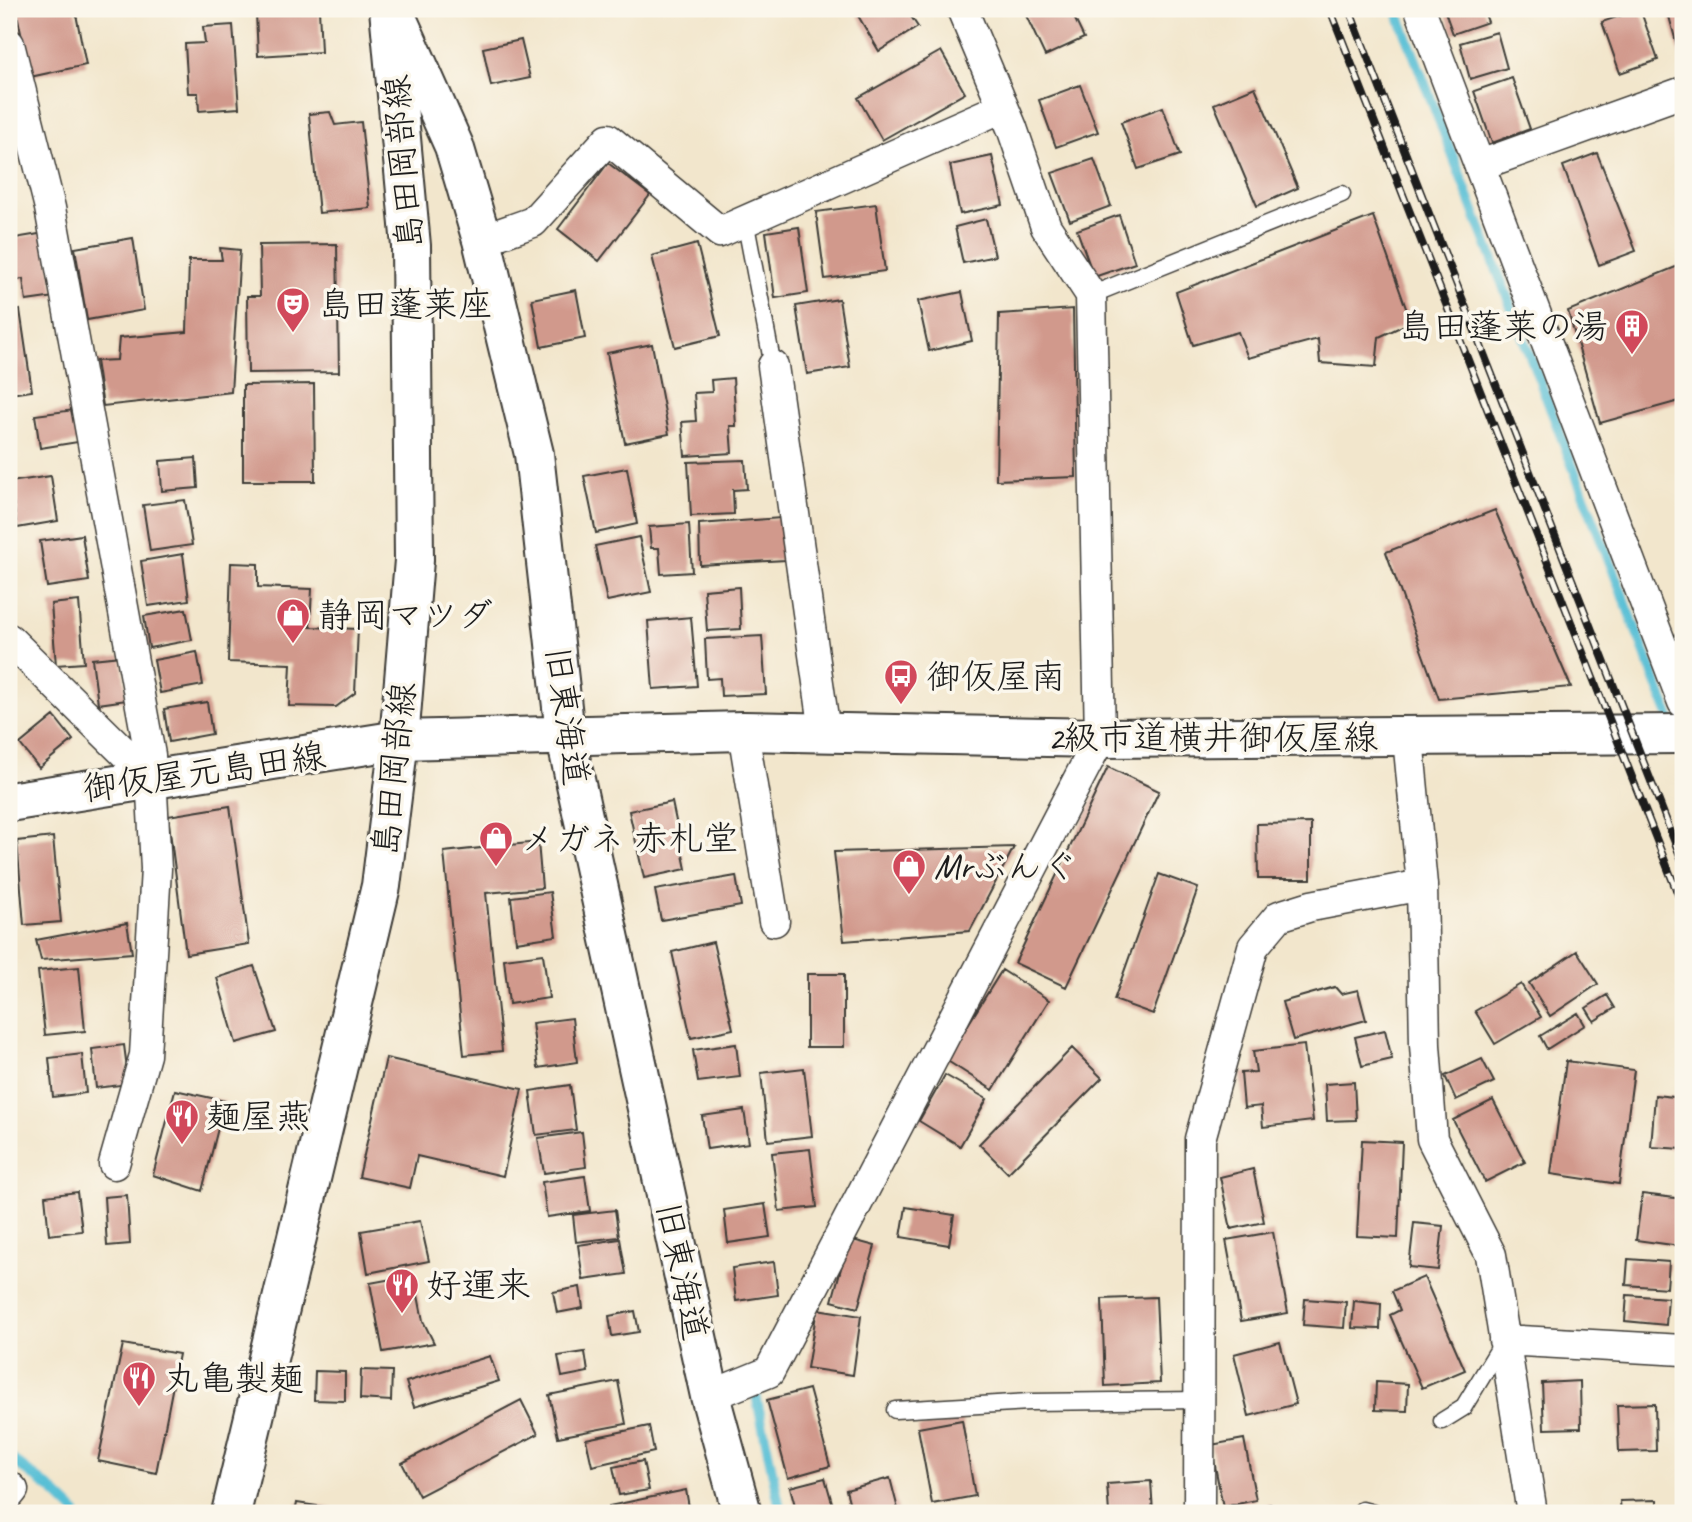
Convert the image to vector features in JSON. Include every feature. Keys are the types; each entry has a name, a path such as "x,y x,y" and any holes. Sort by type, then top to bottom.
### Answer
{"street":[{"name":"旧東海道","path":"391,9 454,146 482,240 534,454 565,734 710,1396 742,1513"},
{"name":"島田岡部線","path":"231,1513 381,886 399,740 414,560 411,246 391,9"},
{"path":"710,1396 769,1372 1100,738 1091,295 1046,227 1003,107 961,9"},
{"path":"1420,9 1683,702"},
{"path":"9,44 50,208 150,755 156,869 145,1055 114,1164"},
{"path":"1480,165 1683,93"},
{"path":"482,240 533,222 608,139 720,232 1003,107"},
{"path":"773,366 825,732"},
{"path":"9,639 151,779"},
{"path":"743,731 774,921"},
{"name":"2級市道横井御仮屋線","path":"565,734 743,731 1100,738 1683,734"},
{"name":"御仮屋元島田線","path":"9,802 289,756 344,751 399,740 565,734"},
{"path":"1409,737 1422,885 1425,1045 1432,1139 1491,1255 1532,1513"},
{"path":"1199,1513 1200,1139 1253,947 1279,916 1311,906 1422,885"},
{"path":"1504,1340 1683,1350"},
{"path":"9,1486 13,1490 9,1495"}],"lane":[{"path":"1091,295 1342,194"},
{"path":"745,220 773,366"},
{"path":"1441,1421 1463,1408 1504,1340"},
{"path":"895,1409 1030,1402 1200,1400"}],"building":[{"path":"16,9 75,9 86,65 30,77"},
{"path":"319,9 321,52 258,56 256,13"},
{"path":"854,9 906,9 918,27 879,51"},
{"path":"1023,9 1070,9 1084,38 1045,56"},
{"path":"1444,9 1483,9 1488,22 1453,34"},
{"path":"1640,9 1658,60 1620,73 1602,22"},
{"path":"1667,9 1683,9 1683,64 1682,64"},
{"path":"233,25 239,108 199,111 198,93 188,93 185,44 205,43 203,27"},
{"path":"1497,32 1507,68 1470,79 1460,43"},
{"path":"521,40 530,78 491,86 483,48"},
{"path":"941,51 965,93 882,140 858,98"},
{"path":"1512,78 1530,129 1492,143 1474,91"},
{"path":"1080,85 1098,132 1056,147 1039,100"},
{"path":"1255,87 1298,188 1257,206 1214,104"},
{"path":"1163,107 1180,155 1138,169 1121,122"},
{"path":"330,112 335,125 361,122 370,208 319,213 309,114"},
{"path":"1597,153 1636,251 1599,265 1563,166"},
{"path":"992,156 1003,205 960,214 950,165"},
{"path":"1094,159 1111,206 1070,221 1052,173"},
{"path":"608,163 650,195 599,261 558,229"},
{"path":"876,204 885,271 825,279 816,212"},
{"path":"1119,215 1135,263 1094,277 1077,230"},
{"path":"1373,216 1411,322 1379,337 1376,367 1320,363 1318,339 1248,358 1238,332 1193,345 1176,292"},
{"path":"986,219 995,256 963,263 955,227"},
{"path":"799,227 808,293 775,298 766,232"},
{"path":"45,233 55,297 26,301 23,279 9,281 9,239"},
{"path":"133,238 144,310 87,320 75,248"},
{"name":"島田蓬莱座","path":"337,244 339,372 248,373 247,296 260,296 259,245"},
{"path":"697,244 720,336 675,347 652,256"},
{"path":"220,248 240,250 231,392 103,406 96,361 117,360 119,338 187,332 189,260 222,260"},
{"name":"島田蓬莱の湯","path":"1683,264 1683,400 1600,423 1568,311"},
{"path":"576,290 585,338 541,347 532,299"},
{"path":"962,292 972,341 929,351 918,301"},
{"path":"839,299 850,367 807,374 796,306"},
{"path":"1073,309 1076,477 996,480 999,314"},
{"path":"20,310 32,391 9,394 9,312"},
{"path":"652,344 669,434 625,443 607,353"},
{"path":"733,378 736,426 730,426 732,453 685,456 682,422 696,421 694,393 712,392 711,380"},
{"path":"314,384 315,481 243,481 243,385"},
{"path":"74,410 78,442 40,448 35,415"},
{"path":"196,458 198,488 162,491 160,461"},
{"path":"745,460 747,489 733,490 734,514 691,516 688,462"},
{"path":"627,468 637,524 596,533 584,476"},
{"path":"51,476 58,521 17,528 10,482"},
{"path":"185,500 192,545 150,551 143,505"},
{"path":"1495,510 1571,687 1439,699 1386,552"},
{"path":"781,518 786,560 700,565 699,524"},
{"path":"689,524 692,572 661,574 659,548 651,548 649,527"},
{"path":"82,535 89,581 47,587 40,541"},
{"path":"639,537 651,592 607,601 595,546"},
{"path":"183,554 189,600 148,606 141,561"},
{"name":"静岡マツダ","path":"231,563 258,564 258,587 312,589 310,627 358,629 355,693 336,707 289,706 291,664 228,662"},
{"path":"739,587 741,629 707,631 704,590"},
{"path":"79,601 84,663 56,665 51,604"},
{"path":"186,609 192,640 149,648 144,616"},
{"path":"691,617 697,686 653,689 648,621"},
{"path":"762,636 766,694 721,696 720,678 707,679 705,639"},
{"path":"197,652 203,685 160,693 154,660"},
{"path":"121,656 127,700 98,704 92,659"},
{"path":"207,702 212,734 169,742 164,709"},
{"path":"54,716 73,740 39,768 20,744"},
{"path":"1108,767 1159,791 1066,987 1015,963"},
{"path":"672,802 686,869 644,878 629,811"},
{"path":"230,806 249,944 186,954 168,816"},
{"path":"1311,823 1311,879 1258,879 1257,824"},
{"path":"53,837 61,922 24,925 17,841"},
{"path":"538,842 542,888 486,893 502,1051 464,1055 444,852"},
{"path":"1014,847 970,931 844,941 834,852"},
{"path":"1159,874 1198,888 1153,1014 1114,1000"},
{"path":"736,876 741,906 661,920 655,890"},
{"path":"550,892 556,936 516,942 511,897"},
{"path":"127,923 132,953 41,960 36,940"},
{"path":"713,942 733,1029 691,1038 672,952"},
{"path":"1577,951 1598,984 1550,1016 1529,983"},
{"path":"543,954 549,998 509,1004 504,959"},
{"path":"254,966 276,1032 236,1043 217,978"},
{"path":"79,967 85,1031 45,1035 38,971"},
{"path":"1002,970 1049,1000 993,1090 946,1060"},
{"path":"807,974 844,974 844,1047 807,1047"},
{"path":"1521,984 1541,1017 1495,1044 1475,1011"},
{"path":"1335,987 1341,994 1358,990 1366,1020 1293,1040 1282,1002"},
{"path":"1607,995 1615,1008 1594,1021 1586,1008"},
{"path":"1578,1013 1585,1025 1547,1049 1540,1036"},
{"path":"572,1018 577,1062 538,1068 532,1023"},
{"path":"1385,1030 1392,1059 1362,1066 1355,1037"},
{"path":"736,1044 740,1077 698,1082 693,1050"},
{"path":"124,1045 129,1084 96,1088 92,1049"},
{"path":"1304,1045 1313,1121 1263,1127 1261,1106 1244,1108 1241,1073 1256,1072 1253,1051"},
{"path":"1072,1048 1102,1078 1008,1173 979,1144"},
{"path":"82,1054 86,1093 53,1097 49,1058"},
{"path":"386,1058 522,1089 503,1176 417,1156 410,1188 359,1177"},
{"path":"1482,1059 1494,1082 1456,1100 1445,1076"},
{"path":"1566,1061 1634,1070 1619,1184 1551,1174"},
{"path":"804,1068 812,1136 768,1141 761,1073"},
{"path":"945,1075 987,1099 960,1146 919,1121"},
{"path":"1354,1082 1356,1120 1327,1121 1325,1084"},
{"path":"570,1085 576,1130 536,1135 530,1091"},
{"path":"175,1090 225,1101 202,1191 153,1175"},
{"path":"1655,1095 1683,1098 1683,1149 1651,1147"},
{"path":"1493,1100 1525,1162 1485,1182 1453,1120"},
{"path":"744,1110 749,1143 707,1149 702,1116"},
{"path":"582,1132 586,1167 544,1173 538,1138"},
{"path":"1362,1140 1402,1142 1398,1238 1357,1236"},
{"path":"810,1149 817,1207 779,1211 772,1153"},
{"path":"1253,1169 1264,1222 1231,1229 1220,1177"},
{"path":"585,1176 590,1211 547,1217 542,1182"},
{"path":"77,1192 82,1231 49,1235 45,1196"},
{"path":"1642,1194 1683,1199 1680,1246 1636,1240"},
{"path":"127,1195 130,1244 107,1246 104,1197"},
{"path":"765,1204 770,1237 728,1243 724,1210"},
{"path":"906,1207 954,1215 949,1245 901,1237"},
{"path":"615,1210 619,1237 576,1242 573,1215"},
{"path":"420,1221 429,1261 368,1273 361,1231"},
{"path":"1414,1223 1443,1226 1438,1270 1409,1267"},
{"path":"1273,1232 1288,1313 1241,1321 1226,1240"},
{"path":"620,1239 626,1274 583,1280 578,1245"},
{"path":"849,1239 875,1246 858,1308 832,1301"},
{"path":"1628,1259 1669,1262 1667,1288 1626,1285"},
{"path":"774,1262 778,1295 736,1301 732,1268"},
{"path":"414,1275 423,1321 434,1343 383,1352 370,1283"},
{"path":"1424,1277 1465,1370 1422,1388 1390,1315 1400,1310 1392,1291"},
{"path":"580,1287 583,1308 557,1313 553,1292"},
{"path":"1627,1295 1668,1298 1666,1325 1625,1321"},
{"path":"1156,1297 1160,1383 1105,1386 1102,1299"},
{"path":"1305,1299 1346,1302 1344,1328 1303,1325"},
{"path":"1354,1301 1381,1304 1380,1329 1352,1328"},
{"path":"817,1309 861,1316 853,1375 807,1368"},
{"path":"635,1311 639,1332 612,1336 609,1316"},
{"path":"1280,1342 1296,1404 1249,1416 1234,1354"},
{"name":"丸亀製麺","path":"123,1344 179,1354 156,1473 98,1461"},
{"path":"585,1352 588,1372 562,1377 558,1356"},
{"path":"490,1356 499,1381 414,1407 406,1382"},
{"path":"361,1370 392,1371 391,1401 360,1399"},
{"path":"315,1371 345,1372 345,1401 314,1400"},
{"path":"618,1381 626,1424 558,1437 549,1395"},
{"path":"1580,1381 1581,1428 1544,1429 1542,1383"},
{"path":"1376,1382 1408,1384 1407,1411 1375,1410"},
{"path":"809,1389 830,1466 788,1478 767,1400"},
{"path":"521,1400 538,1434 419,1496 402,1463"},
{"path":"1655,1404 1656,1451 1619,1452 1617,1405"},
{"path":"962,1420 975,1496 932,1504 918,1428"},
{"path":"649,1426 654,1452 592,1466 586,1439"},
{"path":"1244,1439 1256,1500 1223,1507 1211,1445"},
{"path":"643,1461 649,1490 619,1495 613,1467"},
{"path":"825,1478 835,1513 797,1513 790,1487"},
{"path":"890,1478 899,1513 852,1513 846,1490"},
{"path":"1151,1481 1153,1513 1109,1513 1107,1484"},
{"path":"686,1490 690,1513 610,1513 609,1506"},
{"path":"1657,1500 1658,1513 1621,1513 1620,1501"},
{"path":"297,1503 344,1510 343,1513 295,1513"},
{"path":"1271,1504 1273,1513 1236,1513 1236,1512"}],"waterway":[{"path":"1396,9 1673,726"},
{"path":"756,1395 781,1513"},
{"path":"9,1457 52,1490 76,1513"}],"railway":[{"path":"1330,9 1683,907"},
{"path":"1349,9 1683,863"}],"place":[{"name":"島田蓬莱座","path":"293,334"},
{"name":"島田蓬莱の湯","path":"1632,356"},
{"name":"静岡マツダ","path":"293,645"},
{"name":"御仮屋南","path":"901,706"},
{"name":"メガネ 赤札堂","path":"496,868"},
{"name":"Mrぶんぐ","path":"909,896"},
{"name":"麺屋燕","path":"182,1146"},
{"name":"好運来","path":"402,1315"},
{"name":"丸亀製麺","path":"139,1408"}]}
